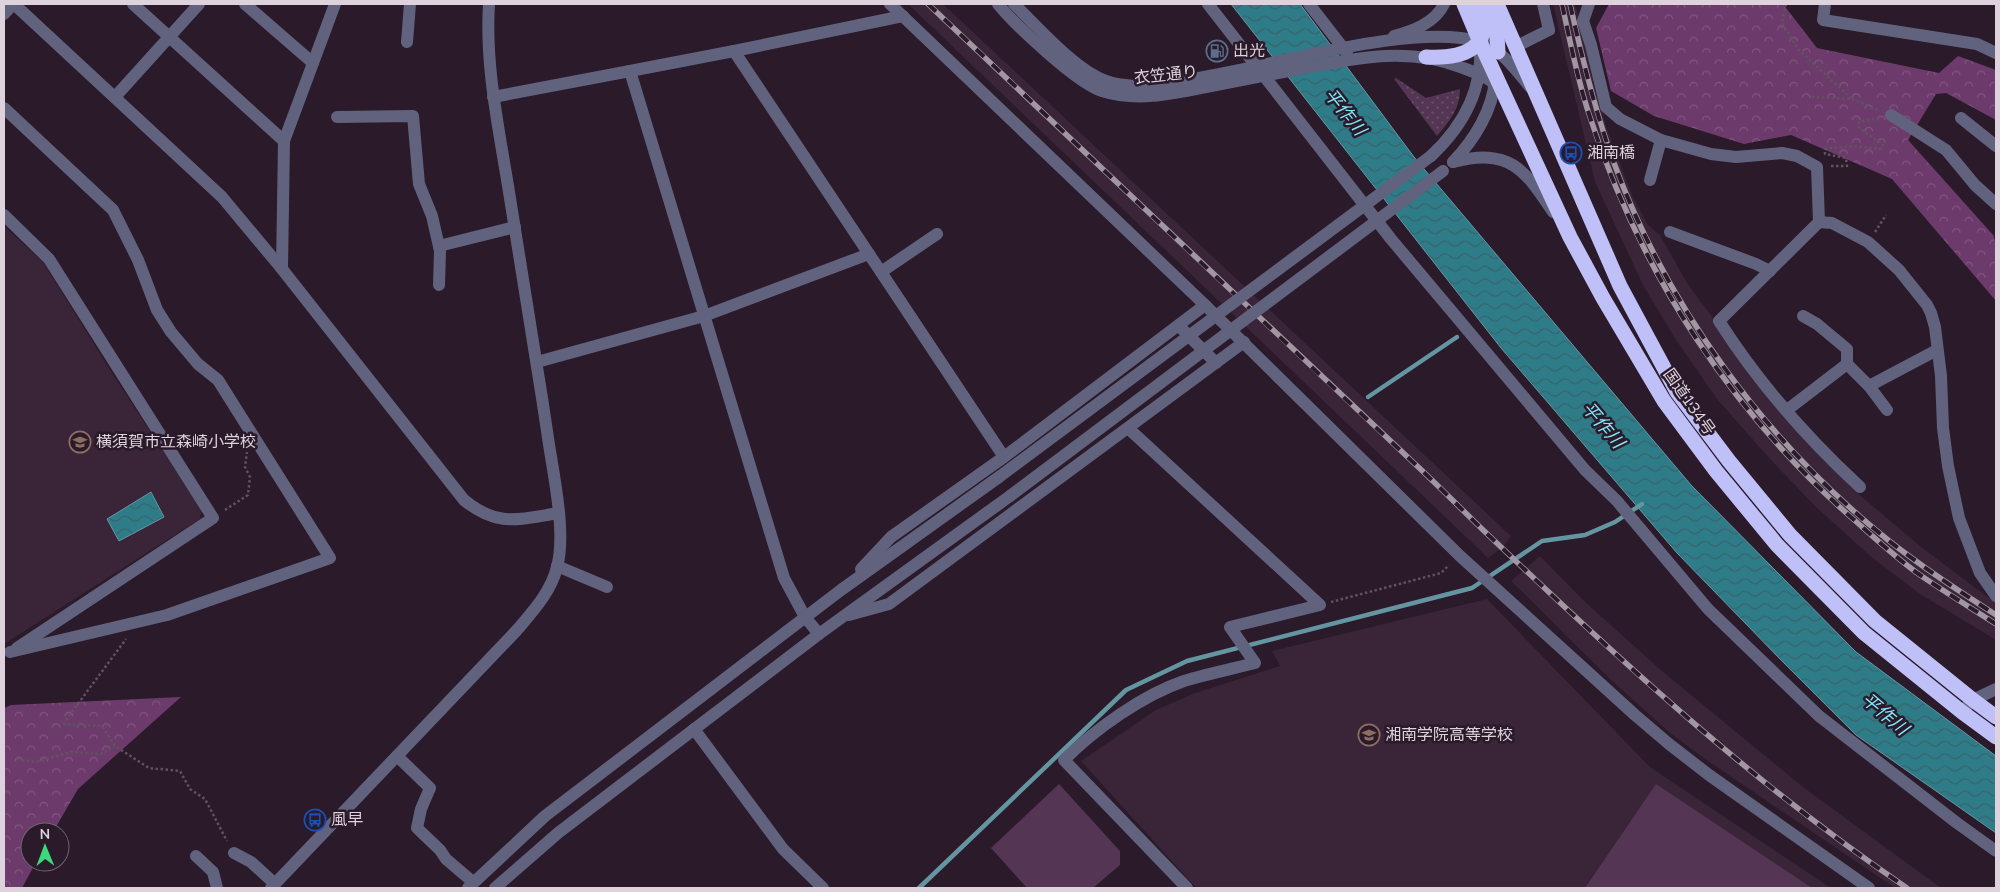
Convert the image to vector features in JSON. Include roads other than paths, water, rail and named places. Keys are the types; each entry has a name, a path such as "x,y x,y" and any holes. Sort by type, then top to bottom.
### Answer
{"highway":[{"name":"国道134号","path":"1464,4 1495,80 1506,97 1570,237 1603,298 1664,401 1716,471 1777,545 1864,633 1996,737"},
{"path":"1426,57 1454,56 1469,51 1480,42 1484,33 1484,21 1478,4"},
{"path":"1488,4 1498,38 1498,52"},
{"name":"国道134号","path":"1498,4 1620,286 1677,392 1729,461 1790,535 1876,621 1996,717"}],"street":[{"path":"4,14 13,4 222,196 464,500 486,516 499,519 513,520 559,513"},
{"path":"133,4 284,141"},
{"path":"115,97 199,4"},
{"path":"245,4 313,63"},
{"path":"282,269 284,141 335,4"},
{"path":"407,42 410,4"},
{"path":"234,853 252,862 273,886 532,612 544,596 557,566 560,549 559,513 537,362 493,97 487,44 489,4"},
{"path":"890,4 1244,342 1460,556 1669,744 1709,775 1869,888"},
{"name":"衣笠通り","path":"998,4 1046,51 1074,75 1100,91 1132,97 1165,95 1265,70 1404,40 1453,38 1480,42 1498,52 1532,89 1545,111"},
{"name":"衣笠通り","path":"1014,4 1056,45 1082,67 1106,81 1132,86 1160,85 1265,70"},
{"path":"1208,4 1265,70 1392,239 1585,470 1617,501 1708,609 1820,716 1957,823 1996,851"},
{"path":"1309,4 1346,53"},
{"name":"衣笠通り","path":"1346,53 1426,24 1440,11 1444,4"},
{"path":"1516,46 1549,30 1543,4"},
{"path":"1589,4 1582,21 1591,45 1606,107 1620,119 1661,140 1711,154 1736,157 1782,153 1797,156 1817,167 1819,222"},
{"path":"1825,4 1823,20 1977,44 1996,53"},
{"path":"493,97 734,51 903,16"},
{"path":"397,756 430,788 420,809 417,828 440,850 471,885 545,816 805,617 999,477 1431,156 1443,145 1466,114 1474,95 1479,74 1480,42"},
{"path":"734,51 1004,457"},
{"path":"495,888 558,833 818,634 1010,496 1443,171 1462,153 1480,125 1491,100 1498,52"},
{"name":"衣笠通り","path":"1346,53 1426,57 1450,63 1495,80"},
{"path":"630,71 784,578 805,617 818,634"},
{"path":"4,108 113,210 138,260 157,310 171,332 198,364 218,380 330,558 167,615 7,654"},
{"path":"1891,115 1946,150 1976,185 1996,204"},
{"path":"337,117 412,116 419,184 432,216 439,246 439,284"},
{"path":"1961,118 1996,146"},
{"path":"1650,180 1661,140"},
{"path":"1453,162 1487,157 1504,160 1524,173 1541,194 1570,237"},
{"path":"4,215 49,259 213,518 166,547 7,654"},
{"path":"1860,486 1811,439 1786,410 1745,359 1719,321 1819,222 1832,222 1868,242 1899,270 1927,305 1935,327 1948,466 1959,518 1980,574 1996,596"},
{"path":"439,246 515,227"},
{"path":"1670,232 1756,264 1770,272"},
{"path":"881,272 937,234"},
{"path":"537,362 704,316 869,254"},
{"path":"841,590 891,537 1004,457 1205,305"},
{"path":"1804,316 1817,324 1847,349 1848,364 1869,386 1887,410"},
{"path":"1179,325 1216,363"},
{"path":"840,618 889,604 1129,429 1244,342"},
{"path":"1869,386 1937,350"},
{"path":"1786,410 1848,364"},
{"path":"1129,429 1320,605 1230,628 1255,663 1183,681 1139,702 1084,740 1064,760 1187,888"},
{"path":"557,566 607,587"},
{"path":"1962,712 1973,700 1996,689"},
{"path":"694,728 783,849 823,888"},
{"path":"196,856 213,872 218,888"}],"water":[{"name":"平作川","path":"1231,4 1300,4 1414,157 1691,485 1856,652 1996,756 1996,833 1856,735 1677,553 1501,348"},
{"path":"151,492 164,517 119,541 107,519"}],"waterway":[{"path":"1368,397 1457,337"},
{"path":"919,888 1126,690 1187,661 1472,588 1542,541 1585,535 1615,522 1642,504"}],"railway":[{"path":"928,4 1598,638 1748,769 1853,850 1907,888"},
{"path":"1562,4 1585,100 1610,173 1635,230 1664,285 1696,338 1732,389 1771,437 1814,483 1904,563 1996,624"},
{"path":"1570,4 1601,124 1614,163 1636,217 1663,270 1693,321 1726,370 1762,417 1802,461 1844,502 1901,550 1996,615"}],"place":[{"name":"出光","path":"1217,51"},
{"name":"湘南橋","path":"1571,153"},
{"name":"横須賀市立森崎小学校","path":"80,442"},
{"name":"湘南学院高等学校","path":"1369,735"},
{"name":"風早","path":"315,820"}]}
